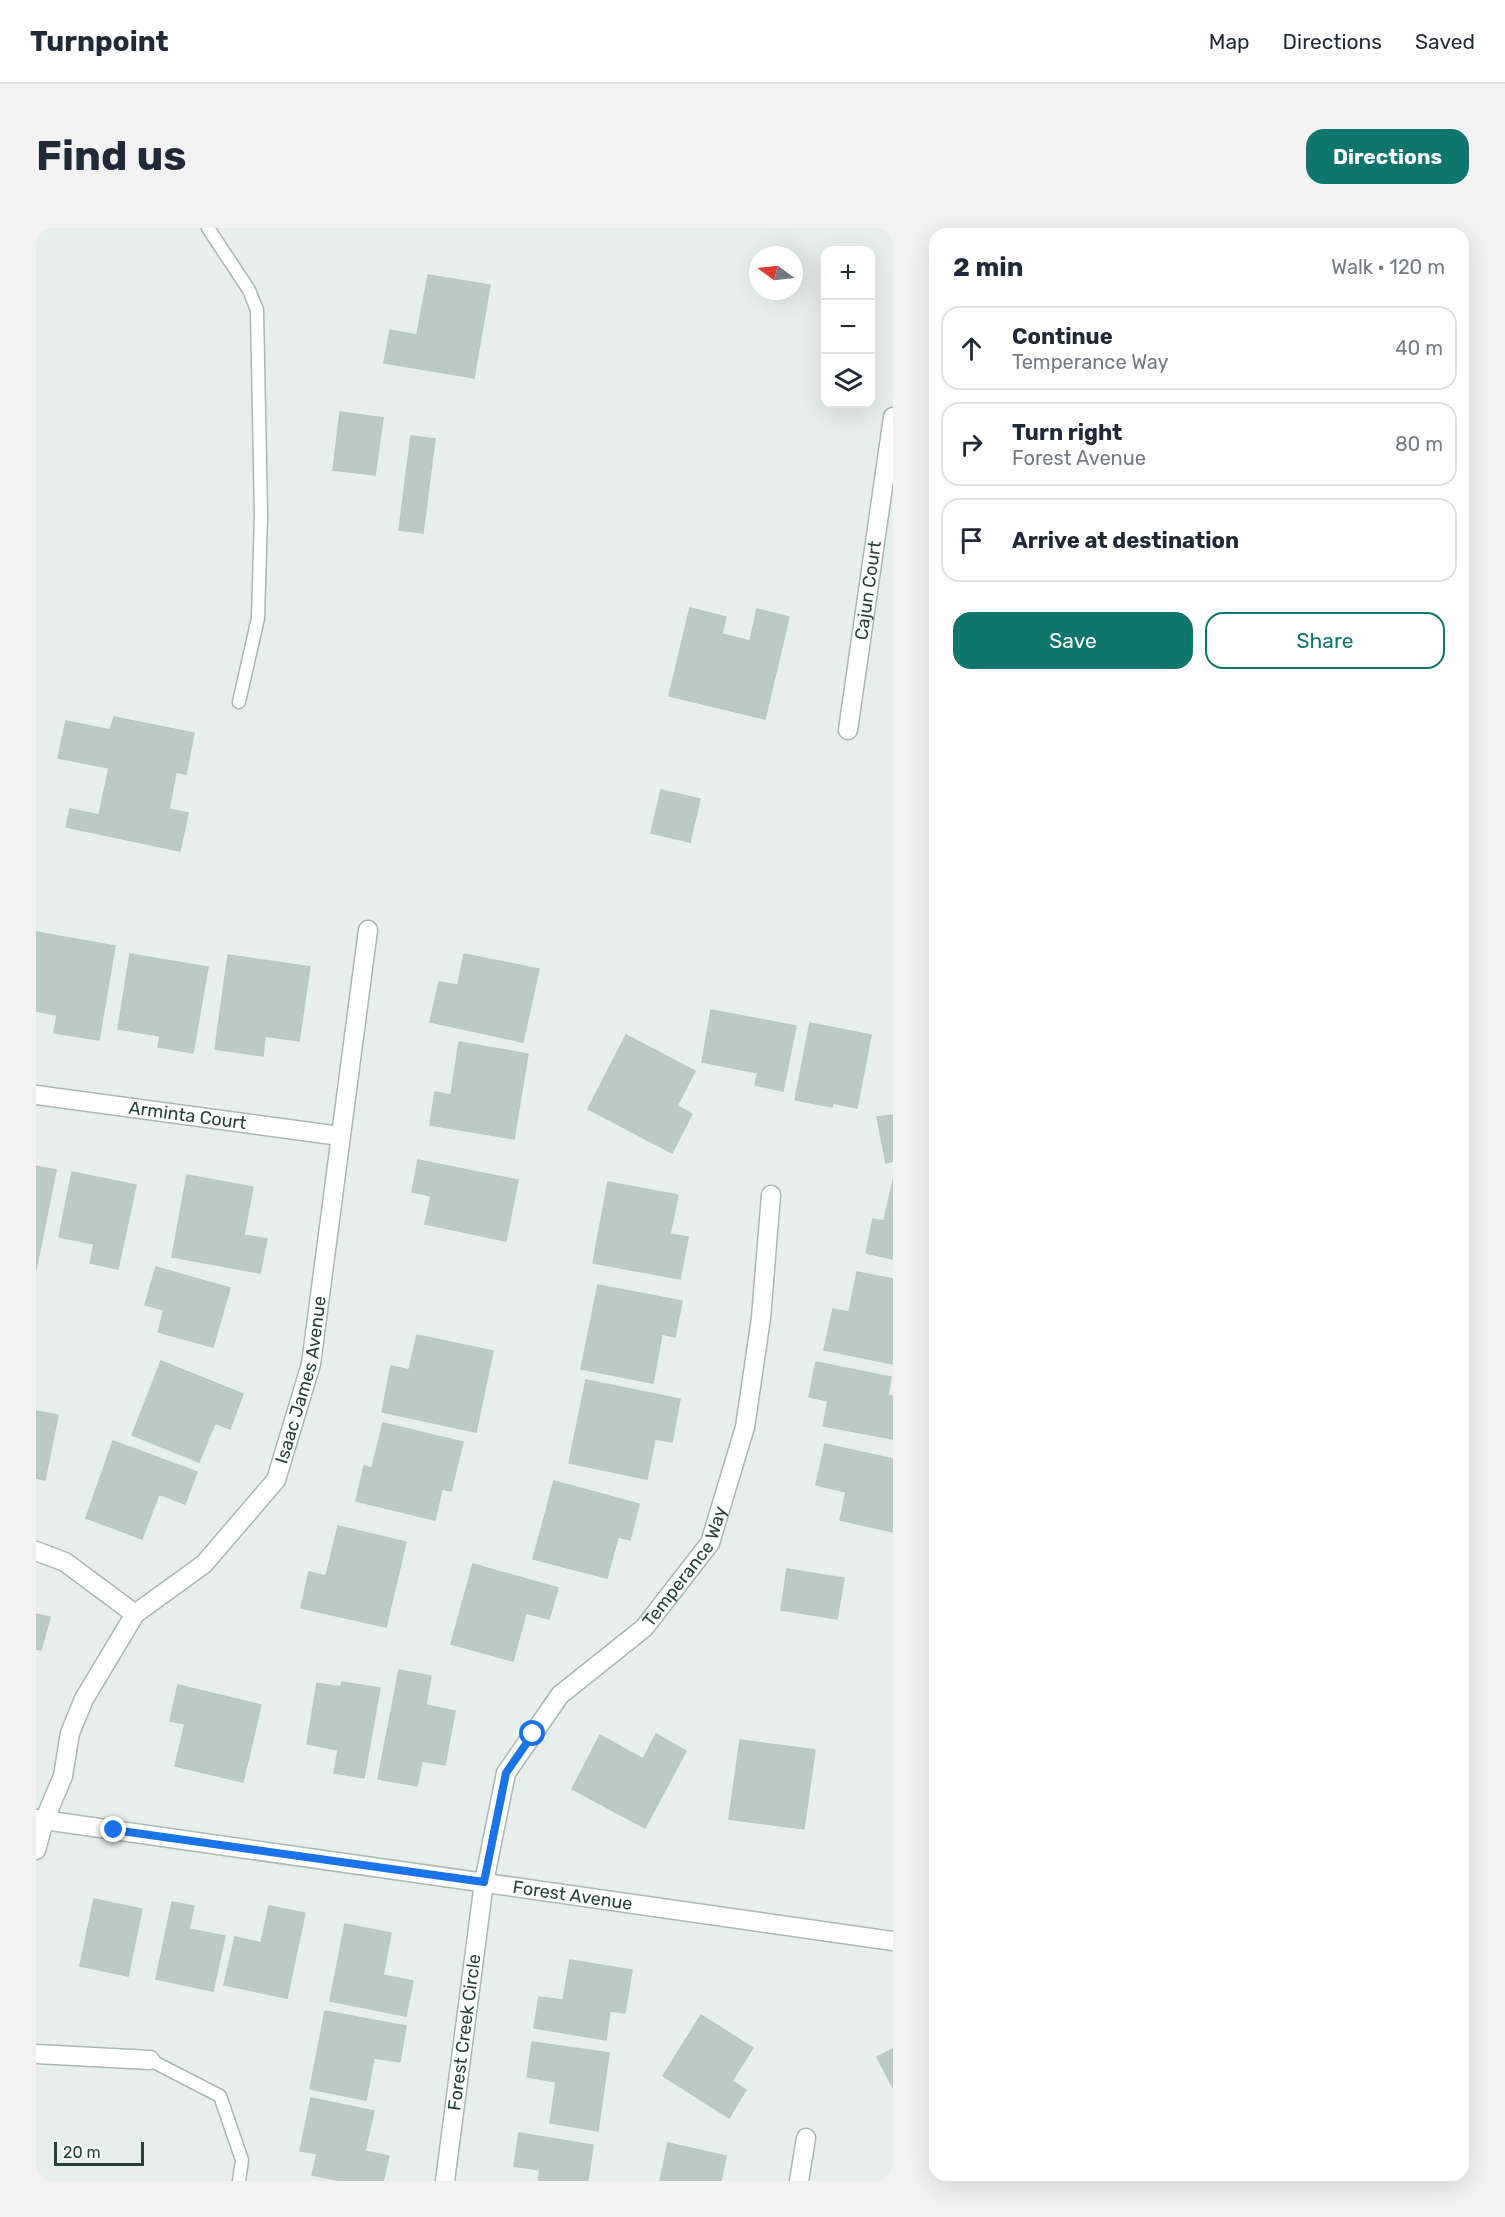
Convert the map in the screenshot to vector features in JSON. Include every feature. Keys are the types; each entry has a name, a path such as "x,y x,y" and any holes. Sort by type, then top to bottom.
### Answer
{"street":[{"name":"Cajun Court","path":"848,730 893,417"},
{"name":"Isaac James Avenue","path":"36,1850 40,1820 63,1776 70,1733 84,1699 135,1614 204,1564 276,1480 311,1364 368,930"},
{"name":"Arminta Court","path":"36,1095 340,1136"},
{"name":"Temperance Way","path":"484,1882 506,1773 561,1695 644,1628 710,1543 745,1427 762,1318 771,1195"},
{"path":"36,1551 65,1562 135,1614"},
{"name":"Forest Avenue","path":"40,1820 893,1941"},
{"name":"Forest Creek Circle","path":"445,2181 484,1882"},
{"path":"36,2054 150,2060"},
{"path":"799,2181 806,2138"}],"lane":[{"path":"208,228 249,290 257,310 261,515 258,618 238,702"},
{"path":"150,2060 220,2096 242,2160 239,2181"}],"building":[{"path":"428,275 490,285 474,378 384,363 390,330 417,335"},
{"path":"340,412 383,418 375,475 333,470"},
{"path":"411,436 435,439 423,533 399,530"},
{"path":"690,608 726,617 722,634 750,641 757,609 789,617 765,719 669,696"},
{"path":"114,717 194,733 186,774 176,772 169,809 188,813 180,851 66,827 70,809 99,815 109,768 58,758 66,721 110,730"},
{"path":"661,790 700,799 690,842 651,833"},
{"path":"36,932 115,946 99,1040 54,1033 57,1015 36,1011"},
{"path":"130,954 208,967 193,1053 158,1047 160,1036 118,1029"},
{"path":"464,954 539,969 523,1042 430,1022 439,982 458,985"},
{"path":"228,955 310,967 299,1041 265,1036 263,1056 215,1049"},
{"path":"711,1010 796,1026 783,1091 755,1085 758,1073 702,1062"},
{"path":"810,1023 871,1035 857,1108 833,1103 832,1107 795,1100"},
{"path":"626,1035 695,1071 677,1106 692,1114 672,1153 588,1109"},
{"path":"459,1042 528,1054 514,1139 430,1125 435,1092 451,1095"},
{"path":"893,1115 893,1161 886,1163 877,1117"},
{"path":"418,1160 518,1180 506,1241 425,1224 431,1196 412,1192"},
{"path":"36,1166 56,1170 36,1270"},
{"path":"72,1172 136,1185 118,1269 90,1263 94,1244 59,1237"},
{"path":"187,1175 253,1187 244,1235 267,1239 260,1273 172,1257"},
{"path":"893,1180 893,1259 866,1253 873,1219 884,1221"},
{"path":"608,1182 678,1195 670,1234 688,1237 680,1279 593,1263"},
{"path":"156,1267 230,1288 213,1347 158,1332 164,1310 145,1305"},
{"path":"857,1272 893,1279 893,1364 824,1350 833,1309 849,1312"},
{"path":"598,1285 682,1301 675,1337 662,1334 653,1383 581,1369"},
{"path":"417,1335 493,1351 476,1432 382,1412 391,1366 409,1370"},
{"path":"161,1361 243,1394 230,1429 215,1423 199,1462 132,1435"},
{"path":"816,1362 891,1377 888,1395 893,1396 893,1439 823,1426 828,1401 809,1397"},
{"path":"586,1380 680,1399 672,1442 655,1439 647,1479 569,1463"},
{"path":"36,1411 58,1415 45,1480 36,1478"},
{"path":"383,1423 463,1442 451,1491 442,1489 435,1520 356,1501 364,1466 372,1468"},
{"path":"113,1441 197,1472 185,1504 159,1494 142,1539 86,1518"},
{"path":"825,1444 893,1459 893,1532 840,1520 846,1492 816,1485"},
{"path":"554,1481 639,1504 630,1540 618,1537 607,1578 533,1559"},
{"path":"338,1526 406,1542 386,1627 301,1608 309,1572 326,1576"},
{"path":"473,1564 558,1588 549,1619 526,1613 513,1661 451,1644"},
{"path":"787,1569 844,1578 837,1619 781,1610"},
{"path":"36,1614 50,1617 41,1650 36,1649"},
{"path":"399,1670 431,1676 426,1705 455,1711 445,1765 422,1761 417,1786 378,1779"},
{"path":"342,1682 380,1688 364,1778 334,1773 338,1750 307,1744 317,1683 341,1687"},
{"path":"178,1685 261,1705 243,1782 175,1766 185,1724 170,1721"},
{"path":"656,1734 686,1751 645,1828 572,1789 600,1735 643,1759"},
{"path":"740,1740 815,1750 804,1829 729,1819"},
{"path":"94,1899 142,1909 128,1976 80,1966"},
{"path":"172,1902 194,1906 189,1929 225,1936 213,1991 156,1979"},
{"path":"269,1906 305,1913 287,1998 224,1985 235,1937 261,1943"},
{"path":"345,1924 391,1933 383,1975 413,1981 406,2016 330,2001"},
{"path":"570,1960 632,1970 625,2013 610,2011 606,2040 534,2028 539,1997 563,2000"},
{"path":"325,2011 406,2026 400,2062 374,2058 366,2100 310,2089"},
{"path":"701,2015 753,2048 732,2081 746,2090 729,2118 663,2076"},
{"path":"532,2042 609,2053 598,2131 550,2123 556,2082 527,2077"},
{"path":"893,2049 893,2088 877,2057"},
{"path":"311,2098 374,2111 365,2151 389,2156 383,2181 342,2181 312,2175 317,2154 300,2151"},
{"path":"519,2133 593,2145 588,2181 538,2181 540,2170 514,2166"},
{"path":"668,2143 726,2156 721,2181 660,2181"}],"route":[{"path":"114,1830 484,1882 506,1773 533,1734"}]}
